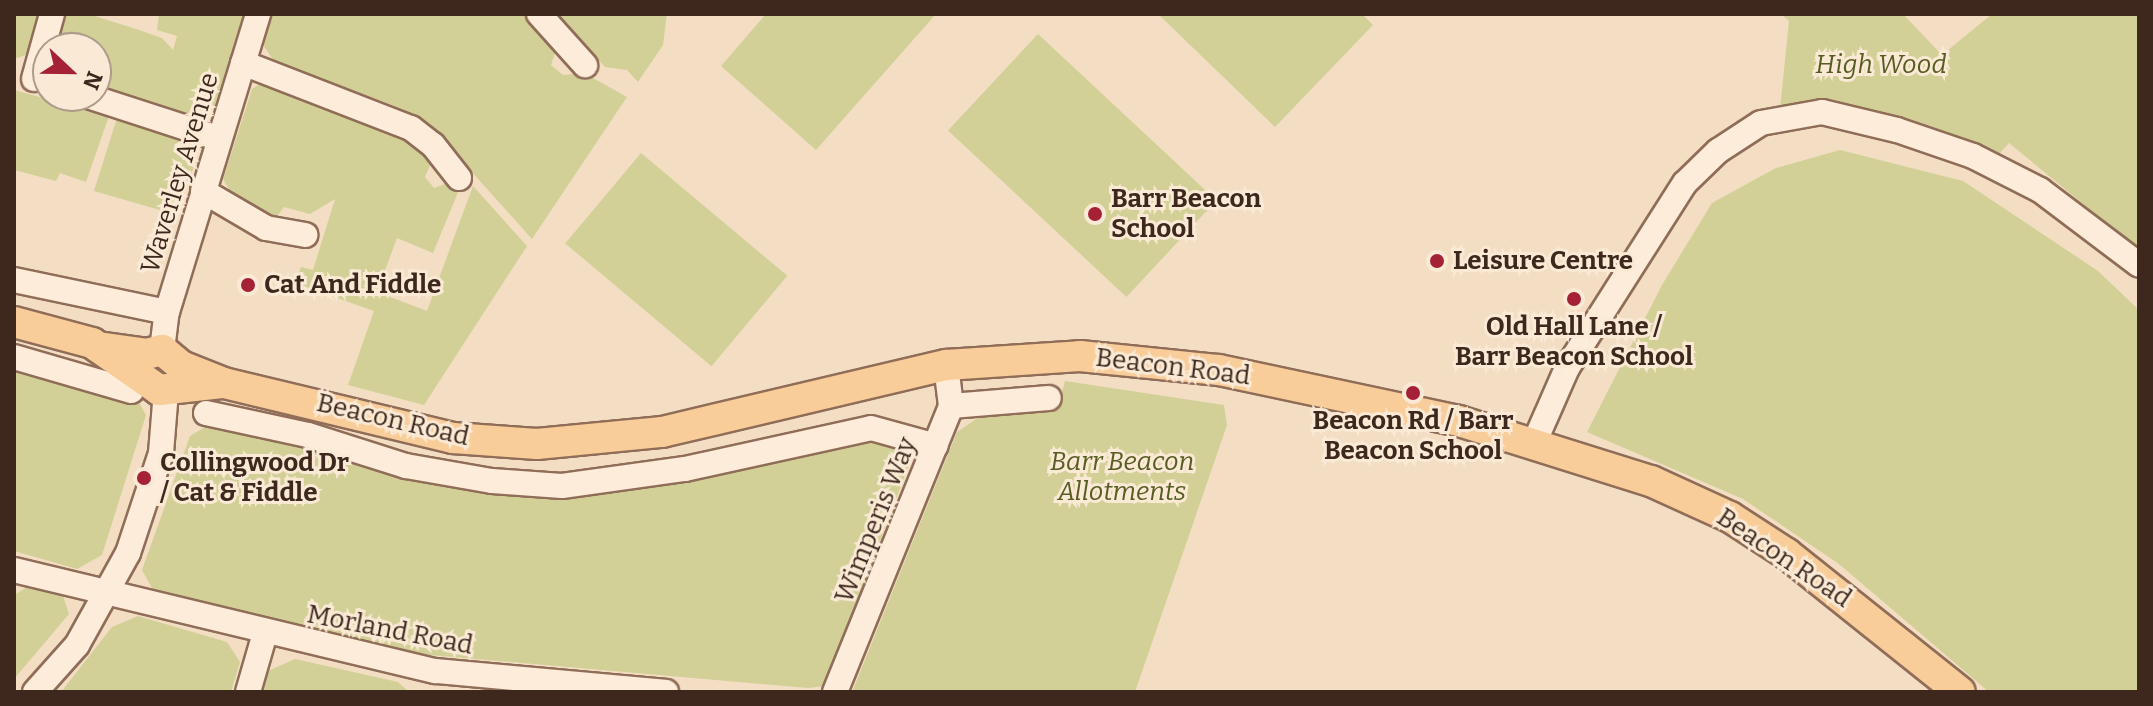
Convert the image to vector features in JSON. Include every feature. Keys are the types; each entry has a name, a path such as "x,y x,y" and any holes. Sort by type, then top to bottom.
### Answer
{"main road":[{"name":"Beacon Road","path":"14,322 98,347 158,374 224,383 453,438 537,444 662,432 946,365 1129,357 1317,389 1535,441 1651,481 1730,517 1840,594 1960,692"}],"street":[{"name":"Waverley Avenue","path":"35,692 77,645 107,595 128,553 158,466 158,374 167,312 217,138 258,14"},
{"path":"539,14 573,61"},
{"path":"243,63 411,128 444,171"},
{"path":"112,104 217,138"},
{"path":"1535,441 1567,368 1685,183 1718,151 1761,123 1822,112 1897,130 1973,156 2040,190 2139,265"},
{"path":"203,191 266,228 305,235"},
{"path":"14,280 167,312"},
{"name":"Beacon Road","path":"14,357 158,374"},
{"name":"Wimperis Way","path":"835,692 951,406 946,365"},
{"path":"951,406 1049,398"},
{"name":"Beacon Road","path":"206,413 308,432 406,466 492,481 562,486 685,469 871,428 936,446"},
{"name":"Morland Road","path":"14,570 265,633 436,682 666,692"},
{"path":"248,692 265,633"}],"green space":[{"path":"14,14 43,14 38,32 32,32 32,53 14,59"},
{"path":"63,14 88,14 162,38 173,50 177,36 157,30 159,14 243,14 215,106 187,115 112,91 112,32 58,32"},
{"path":"266,14 528,14 557,47 551,65 563,75 584,73 627,97 532,239 434,130 392,105 274,61 259,39"},
{"path":"555,14 667,14 663,45 638,82 627,70 605,67"},
{"path":"766,14 936,14 816,150 721,66"},
{"path":"1158,14 1362,14 1373,25 1275,127"},
{"name":"High Wood","path":"1781,14 1903,14 1942,55 1992,14 2139,14 2139,250 2009,143 2000,153 1984,155 1780,109 1789,21"},
{"path":"1038,34 1216,200 1126,297 948,131"},
{"path":"268,79 382,123 435,154 425,177 434,188 450,182 461,185 433,253 397,238 377,292 427,311 473,186 527,246 424,405 348,385 374,311 295,283 301,267 313,270 335,199 310,214 284,207 275,219 233,196 223,179 252,89"},
{"path":"14,90 32,95 32,112 94,112 109,116 86,182 60,173 56,181 14,170"},
{"path":"117,118 191,141 196,160 177,215 94,191"},
{"path":"1840,150 1963,181 2098,271 2139,310 2139,692 1989,692 1839,564 1743,499 1587,432 1662,285 1712,203 1776,168"},
{"path":"641,153 787,276 711,366 565,243"},
{"path":"14,367 138,401 146,415 102,555 77,569 14,551"},
{"name":"Barr Beacon Allotments","path":"1065,381 1224,405 1227,425 1135,692 852,692 957,432 985,413 1057,409"},
{"path":"210,424 476,489 880,438 911,451 912,457 825,686 808,688 418,654 153,590 142,570 190,436"},
{"path":"27,587 63,596 69,614 14,679 14,595"},
{"path":"138,616 227,642 240,662 231,692 61,692 112,627"},
{"path":"295,659 398,682 409,692 262,692 268,671"}],"place":[{"name":"Barr Beacon School","path":"1095,214"},
{"name":"Leisure Centre","path":"1437,261"},
{"name":"Cat And Fiddle","path":"248,285"},
{"name":"Old Hall Lane / Barr Beacon School","path":"1574,299"},
{"name":"Beacon Rd / Barr Beacon School","path":"1413,393"},
{"name":"Collingwood Dr / Cat & Fiddle","path":"144,478"}]}
